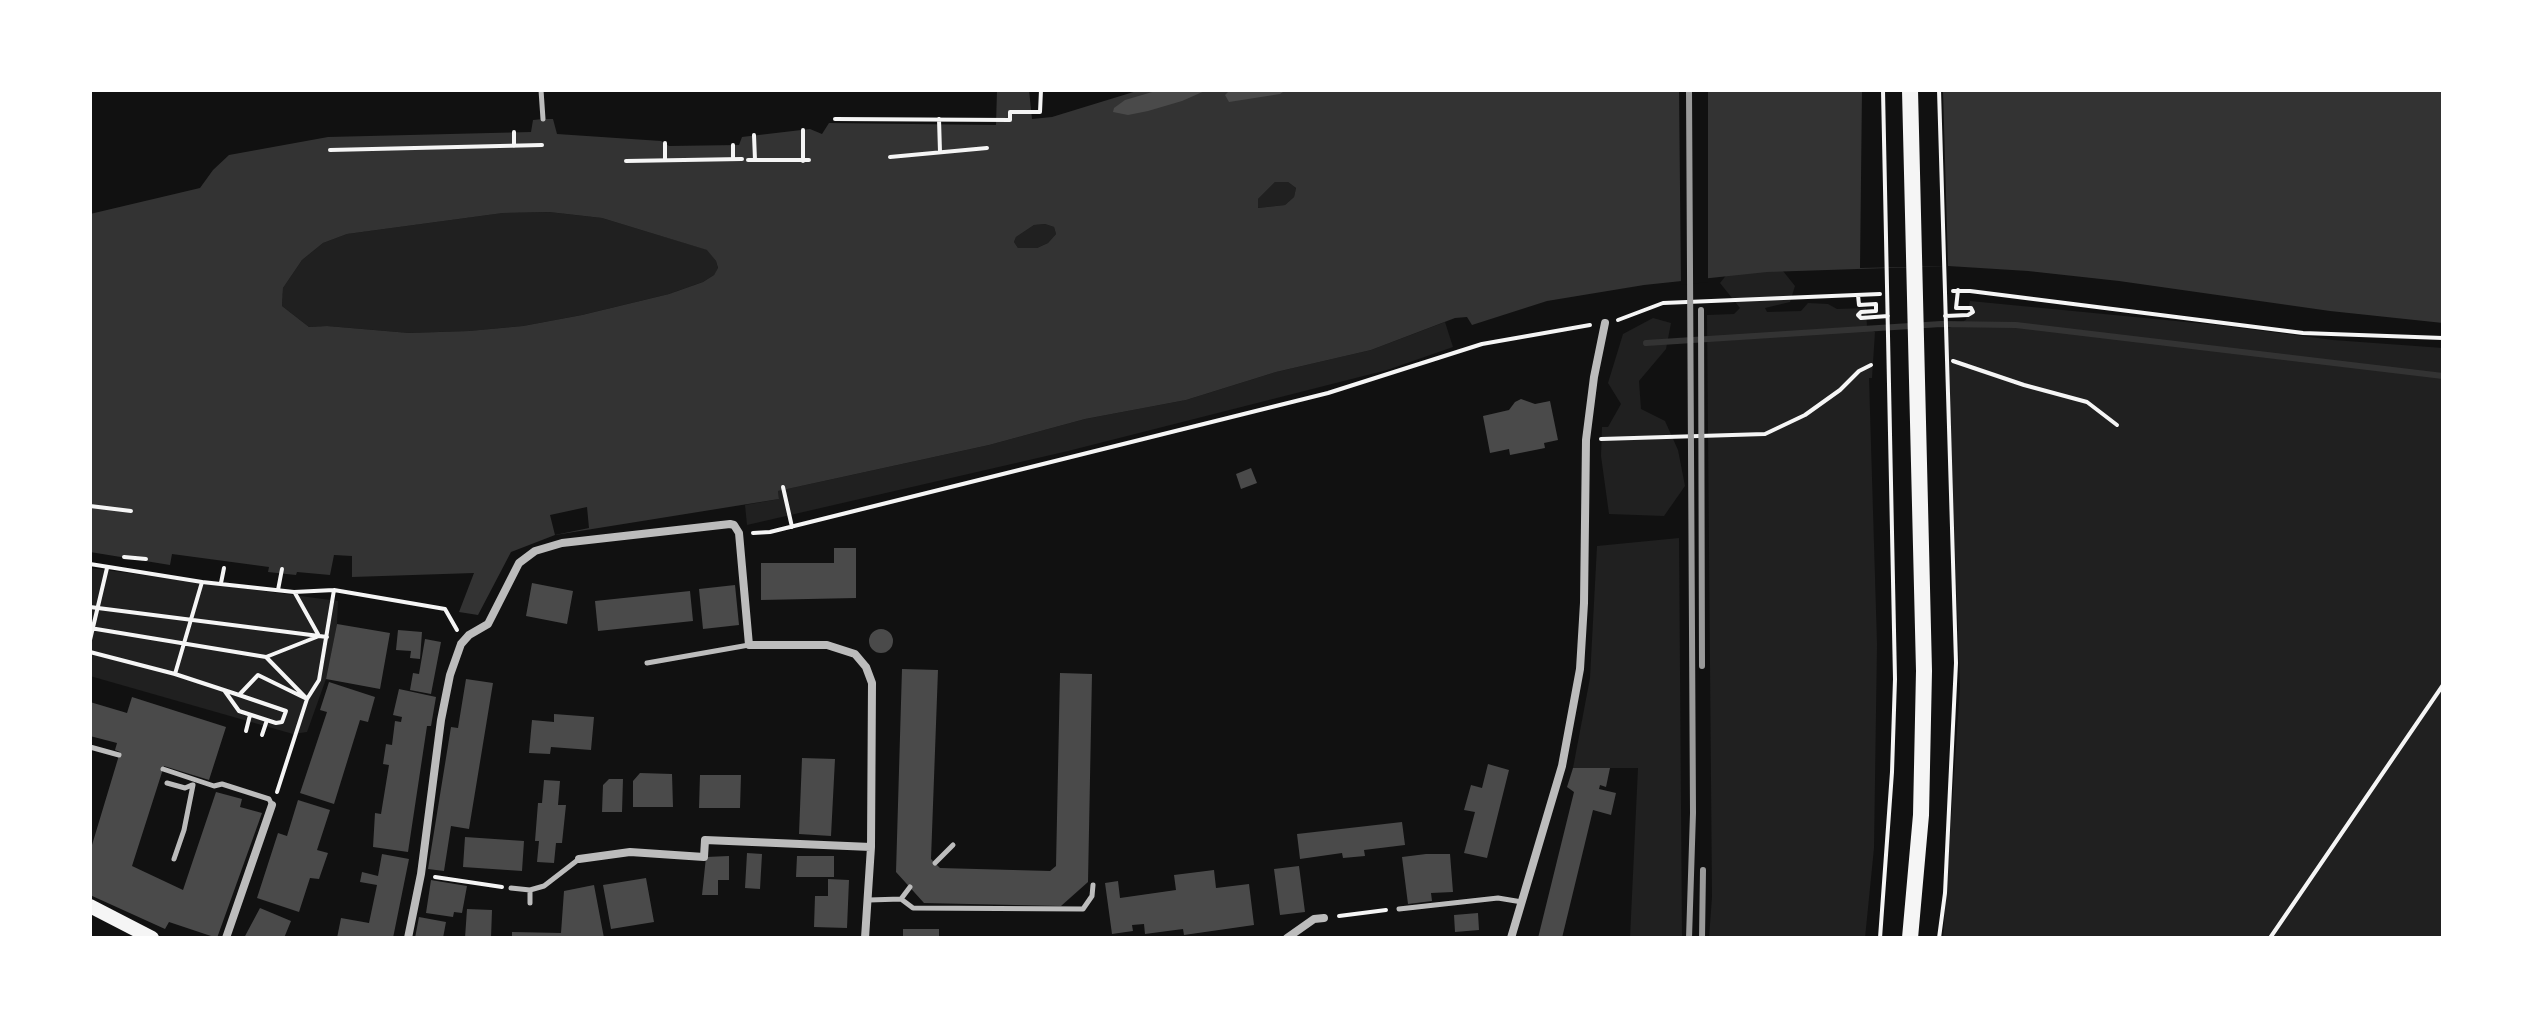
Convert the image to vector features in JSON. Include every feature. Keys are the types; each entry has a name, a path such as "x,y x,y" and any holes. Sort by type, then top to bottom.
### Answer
{"highway":[{"path":"1910,90 1924,671 1921,815 1910,938"}],"main road":[{"path":"90,906 152,938"}],"street":[{"path":"1511,938 1567,748 1580,669 1586,440 1605,323"},
{"path":"408,938 421,874 445,697 461,644 469,635 488,624 519,563 535,551 582,539 730,524 739,533 749,645 827,645 855,654 866,667 872,683 871,847 865,938"},
{"path":"226,938 272,805"},
{"path":"579,859 630,852 704,857 705,840 871,847"},
{"path":"1287,938 1314,919 1324,918"}],"lane":[{"path":"541,90 543,119"},
{"path":"647,663 749,645"},
{"path":"90,747 119,755"},
{"path":"163,769 214,786 222,784 257,795 269,799 272,805"},
{"path":"167,783 185,788 200,781"},
{"path":"174,859 184,830 193,785"},
{"path":"935,863 953,845"},
{"path":"511,888 530,890 544,886 579,859"},
{"path":"869,900 901,899 913,908 1083,909 1092,896 1093,885"},
{"path":"901,899 910,887"},
{"path":"530,890 530,903"},
{"path":"1399,909 1498,898 1522,902"}],"path":[{"path":"835,119 1010,120 1010,112 1040,112 1041,90"},
{"path":"1880,938 1895,679 1883,90"},
{"path":"1939,90 1956,663 1945,893 1939,938"},
{"path":"939,119 940,152"},
{"path":"626,161 806,160 803,130"},
{"path":"514,132 514,146"},
{"path":"748,160 754,135"},
{"path":"665,143 665,160"},
{"path":"330,150 542,145"},
{"path":"733,145 733,159"},
{"path":"890,157 987,148"},
{"path":"1945,316 1973,312 1971,308 1956,308 1956,291 2303,333 2443,338"},
{"path":"739,533 770,532 792,527 1328,393 1482,344 1628,318 1663,303 1880,294"},
{"path":"1858,295 1859,305 1876,304 1876,311 1861,312 1858,315 1861,318 1888,316"},
{"path":"1953,361 2087,402 2117,425"},
{"path":"1586,440 1765,434 1805,415 1840,390 1859,371 1871,365"},
{"path":"783,487 792,527"},
{"path":"90,506 131,511"},
{"path":"124,557 146,559"},
{"path":"134,572 137,558"},
{"path":"90,564 202,582 294,592 334,590 445,609 451,624 460,633 469,635"},
{"path":"90,640 107,567"},
{"path":"221,583 224,568"},
{"path":"278,590 282,569"},
{"path":"175,674 202,582"},
{"path":"272,805 307,699 319,680 334,590"},
{"path":"294,592 319,636"},
{"path":"90,607 327,637"},
{"path":"91,628 266,657 319,636"},
{"path":"90,652 175,674 224,690 286,711 282,722 239,711 224,690"},
{"path":"266,657 307,699"},
{"path":"239,695 258,675 307,699"},
{"path":"2270,938 2443,685"},
{"path":"246,731 250,715"},
{"path":"262,735 267,720"},
{"path":"452,880 511,888"},
{"path":"1324,918 1399,909"}],"shaded area":[{"path":"997,90 1029,90 1032,119 1052,117 1140,90 2443,90 2443,323 2028,271 1948,266 1767,272 1644,285 1547,301 1472,325 1467,317 1455,318 1371,350 1276,372 1186,400 1085,419 989,445 778,491 779,499 555,535 511,552 478,615 459,612 474,573 352,577 352,556 334,555 330,575 297,572 296,575 268,572 269,567 172,554 170,565 90,552 90,214 200,188 229,155 328,137 531,132 533,120 553,119 557,134 661,141 669,146 739,145 742,137 810,129 822,134 829,123 996,125","holes":["1275,182 1288,182 1296,188 1294,197 1285,205 1258,208 1258,199","549,212 602,218 707,250 718,268 703,282 669,294 523,326 469,331 409,333 309,327 282,306 283,288 302,260 323,243 347,234 503,213","1034,225 1054,227 1056,234 1048,243 1037,248 1018,248 1014,242 1016,237"]},
{"path":"1275,182 1288,182 1296,188 1294,197 1285,205 1258,208 1258,199"},
{"path":"549,212 602,218 708,250 718,269 703,282 669,294 523,326 469,331 409,333 309,327 282,306 283,288 302,260 323,243 347,234 503,213"},
{"path":"1034,225 1054,227 1056,234 1048,243 1037,248 1018,248 1014,242 1016,237"},
{"path":"1743,254 1775,261 1795,286 1790,302 1765,308 1767,312 1801,311 1808,303 1828,304 1837,309 1866,308 1867,327 1875,332 1872,378 1869,378 1877,644 1874,848 1865,938 1709,938 1712,897 1707,315 1734,314 1740,308 1720,283"},
{"path":"1970,301 2217,325 2333,340 2443,348 2443,938 1943,938 1960,687 1947,329 1966,320"},
{"path":"1653,318 1671,323 1666,349 1639,381 1641,409 1665,421 1678,450 1685,486 1664,516 1609,514 1601,456 1602,427 1608,427 1621,404 1608,383 1623,334"},
{"path":"1445,322 1453,347 1387,370 1068,451 747,525 745,505 779,499 778,491 989,445 1085,419 1186,400 1276,372 1371,350"},
{"path":"1679,538 1682,938 1630,938 1638,768 1573,768 1590,678 1597,546"},
{"path":"90,568 338,601 337,624 326,679 307,732 293,734 90,676"}],"pier":[{"path":"1679,90 1708,90 1708,282 1681,285"},
{"path":"1862,90 1943,90 1948,266 1860,268"},
{"path":"587,507 589,528 555,535 550,515"}],"building":[{"path":"1159,90 1207,90 1148,111 1128,115 1113,112 1125,100"},
{"path":"1230,90 1286,90 1280,94 1229,102 1225,95"},
{"path":"1521,399 1535,404 1550,401 1558,440 1544,443 1545,448 1510,455 1509,449 1490,453 1483,416 1509,410"},
{"path":"1251,468 1257,483 1241,489 1236,474"},
{"path":"834,548 856,548 856,598 761,600 761,563 834,563"},
{"path":"532,583 573,591 567,624 526,616"},
{"path":"735,585 739,625 703,629 699,589"},
{"path":"690,591 693,621 598,631 595,601"},
{"path":"337,624 390,633 380,689 326,679"},
{"path":"881,629 889,633 893,641 889,649 881,653 873,649 869,641 873,633"},
{"path":"398,630 422,632 420,659 410,658 411,651 396,650"},
{"path":"425,639 441,642 431,694 410,690 413,673 419,674"},
{"path":"902,669 938,670 931,859 940,868 1050,871 1056,866 1060,673 1092,674 1088,882 1061,906 924,903 896,872"},
{"path":"466,679 493,683 469,829 451,826 444,871 428,869 451,727 458,728"},
{"path":"329,682 375,697 368,722 360,720 334,804 300,793 327,712 320,710"},
{"path":"399,689 436,697 431,726 427,726 408,852 373,847 375,813 381,814 389,765 383,764 386,744 392,745 395,721 401,722 402,717 393,715"},
{"path":"132,697 226,727 209,780 164,766 132,866 183,890 216,792 242,799 240,807 262,813 217,938 169,922 165,929 90,895 90,844 120,752 115,750 117,743 90,736 90,702 127,713"},
{"path":"554,714 594,717 591,750 551,747 550,754 529,753 532,720 554,722"},
{"path":"802,758 835,759 831,836 799,834"},
{"path":"1488,764 1509,770 1487,858 1464,853 1475,812 1464,810 1471,785 1482,788"},
{"path":"1573,768 1610,768 1606,787 1600,785 1599,789 1616,793 1611,815 1593,810 1562,938 1538,938 1574,792 1567,787"},
{"path":"640,773 672,774 673,807 633,807 633,781"},
{"path":"700,775 741,775 740,808 699,808"},
{"path":"609,779 623,779 622,812 602,812 603,785"},
{"path":"544,780 560,781 558,805 566,805 562,843 556,843 554,863 537,862 538,803 542,803"},
{"path":"298,800 330,810 317,850 328,853 319,879 310,878 299,912 257,898 278,833 287,836"},
{"path":"1402,822 1405,845 1364,850 1365,856 1343,858 1342,853 1300,859 1297,834"},
{"path":"465,837 524,841 522,871 463,867"},
{"path":"747,853 762,854 760,889 745,888"},
{"path":"382,854 409,859 393,938 337,938 341,918 369,923 377,885 360,882 362,872 378,876"},
{"path":"1450,854 1453,892 1431,893 1432,901 1408,904 1402,857"},
{"path":"729,856 729,880 718,880 718,895 702,895 706,857"},
{"path":"797,856 834,856 834,877 796,877"},
{"path":"1299,866 1305,912 1280,915 1274,869"},
{"path":"1214,870 1216,888 1249,884 1254,925 1184,935 1183,929 1145,934 1144,924 1132,925 1133,931 1112,934 1105,883 1118,881 1120,898 1176,890 1174,875"},
{"path":"646,878 654,922 611,929 603,885"},
{"path":"828,879 849,880 847,928 814,927 815,896 828,896"},
{"path":"431,880 467,886 462,913 454,912 453,917 426,913"},
{"path":"594,885 604,938 512,938 512,932 561,933 564,891"},
{"path":"260,908 291,921 284,938 244,938"},
{"path":"467,909 492,910 491,938 465,938"},
{"path":"1478,913 1479,930 1455,932 1454,915"},
{"path":"419,917 446,922 443,938 415,938"},
{"path":"903,929 939,929 939,938 903,938"}],"waterway":[{"path":"1646,343 1941,324 2016,325 2443,376"}],"railway":[{"path":"1689,90 1693,813 1689,938"},
{"path":"1701,310 1702,666"},
{"path":"1702,938 1703,870"}]}
